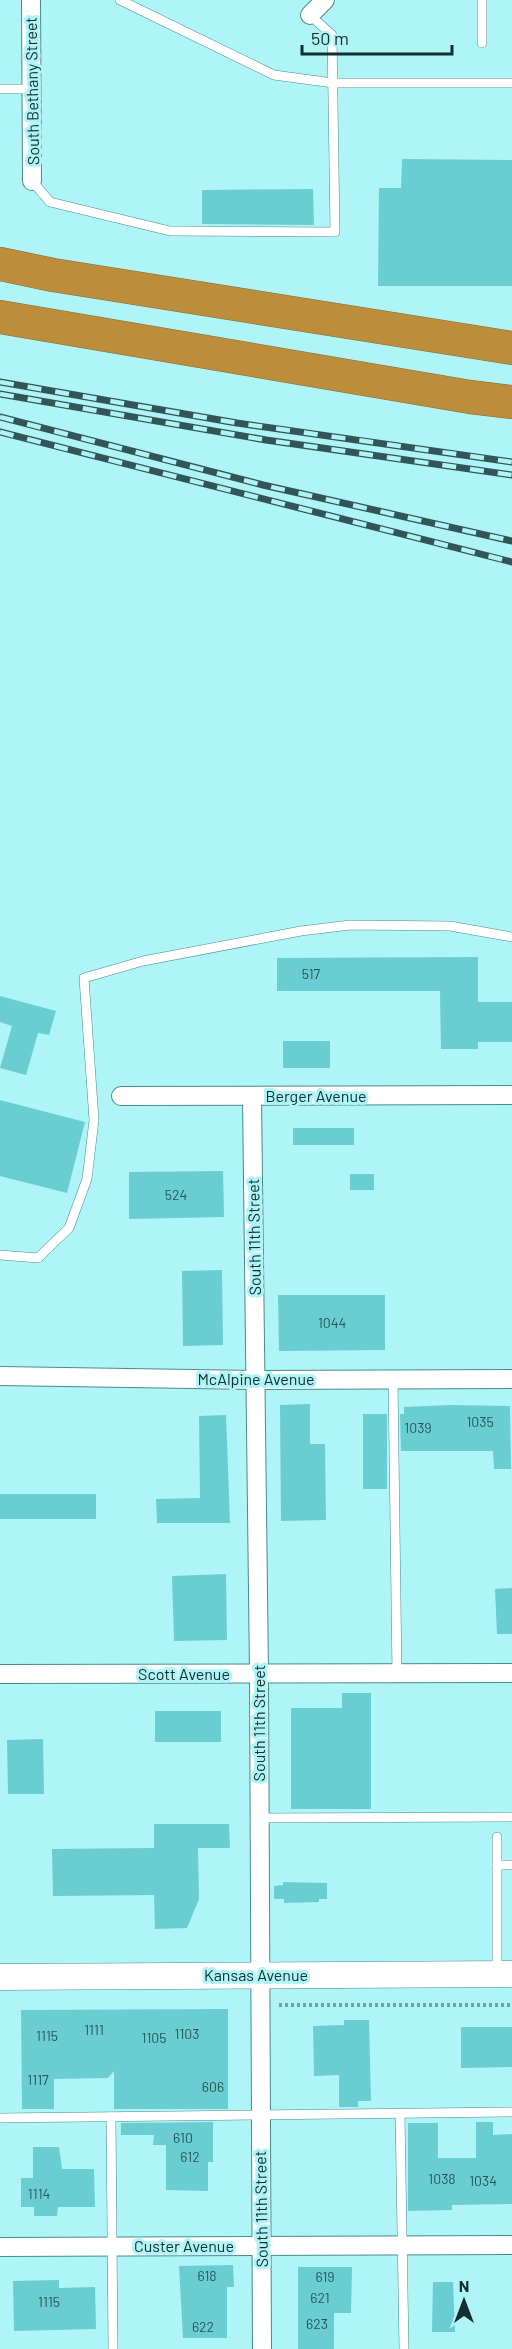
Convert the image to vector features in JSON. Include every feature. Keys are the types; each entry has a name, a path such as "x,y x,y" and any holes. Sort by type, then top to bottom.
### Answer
{"highway":[{"path":"0,264 64,277 512,348"},
{"path":"0,317 470,397 512,402"}],"main road":[{"name":"Kansas Avenue","path":"0,1977 504,1974"}],"street":[{"name":"South Bethany Street","path":"31,0 32,181"},
{"path":"310,15 325,0"},
{"name":"Berger Avenue","path":"121,1096 512,1095"},
{"name":"South 11th Street","path":"252,1097 259,1674 262,2349"},
{"name":"McAlpine Avenue","path":"0,1376 256,1380 512,1379"},
{"name":"Scott Avenue","path":"0,1674 512,1673"},
{"name":"Custer Avenue","path":"0,2247 512,2245"}],"lane":[{"path":"120,0 274,75 333,83 512,83"},
{"path":"482,0 482,43"},
{"path":"32,181 50,201 170,231 335,232 332,35 310,15"},
{"path":"0,89 32,89"},
{"path":"0,1255 38,1258 69,1228 87,1179 94,1120 84,978 143,961 301,930 350,925 450,926 512,937"},
{"path":"393,1379 397,1674"},
{"path":"260,1818 512,1817"},
{"path":"497,1837 504,1974"},
{"path":"497,1865 512,1865"},
{"path":"0,2118 260,2117 512,2112"},
{"path":"400,2114 404,2349"},
{"path":"111,2117 113,2349"}],"path":[{"path":"273,2005 512,2005"}],"building":[{"path":"402,159 512,160 512,286 378,286 379,188 401,188"},
{"path":"313,189 314,225 202,224 202,190"},
{"path":"478,957 478,1002 512,1002 512,1042 478,1042 478,1049 441,1049 440,991 277,991 277,958"},
{"path":"0,996 56,1011 49,1035 38,1033 26,1075 0,1068 12,1026 0,1022"},
{"path":"283,1041 330,1041 330,1068 283,1068"},
{"path":"0,1100 85,1122 67,1193 0,1176"},
{"path":"293,1128 354,1128 354,1145 293,1145"},
{"path":"223,1171 224,1217 129,1219 129,1172"},
{"path":"350,1174 374,1174 374,1190 350,1190"},
{"path":"222,1270 223,1345 183,1346 182,1271"},
{"path":"278,1295 385,1295 385,1350 279,1351"},
{"path":"310,1404 310,1444 325,1444 326,1520 281,1521 280,1405"},
{"path":"510,1406 511,1469 494,1469 493,1451 401,1451 400,1414 404,1414 404,1407"},
{"path":"363,1414 387,1414 387,1489 363,1489"},
{"path":"226,1415 230,1523 157,1523 156,1499 200,1498 199,1416"},
{"path":"0,1494 96,1494 96,1519 0,1519"},
{"path":"226,1574 227,1640 174,1641 172,1576"},
{"path":"512,1588 512,1634 497,1634 495,1589"},
{"path":"342,1693 371,1693 371,1809 291,1809 291,1708 342,1708"},
{"path":"155,1711 221,1711 221,1742 155,1742"},
{"path":"43,1739 44,1794 8,1794 7,1740"},
{"path":"154,1824 229,1824 230,1848 198,1848 199,1899 187,1928 155,1929 154,1895 53,1896 52,1849 154,1848"},
{"path":"283,1882 327,1883 327,1899 319,1899 319,1902 284,1903 284,1899 274,1899 274,1886 283,1885"},
{"path":"228,2009 228,2109 114,2109 114,2071 108,2078 54,2079 54,2109 22,2109 21,2010"},
{"path":"344,2020 369,2020 371,2101 358,2101 358,2107 339,2107 339,2075 314,2076 313,2026 344,2025"},
{"path":"461,2027 512,2027 512,2067 461,2068"},
{"path":"213,2122 213,2162 208,2162 208,2191 166,2190 166,2145 153,2145 154,2135 121,2135 121,2123"},
{"path":"476,2122 493,2122 493,2135 512,2134 512,2204 452,2205 452,2210 408,2211 408,2123 438,2123 438,2158 476,2158"},
{"path":"33,2147 59,2147 62,2169 94,2169 95,2207 58,2207 57,2216 34,2216 34,2207 21,2207 21,2178 33,2178"},
{"path":"233,2265 234,2287 227,2287 227,2338 183,2338 179,2266"},
{"path":"298,2267 352,2267 351,2313 334,2313 334,2349 298,2349"},
{"path":"59,2280 59,2288 95,2287 96,2329 14,2331 13,2281"},
{"path":"433,2282 453,2282 455,2332 432,2332"}],"railway":[{"path":"0,382 237,423 512,462"},
{"path":"0,394 266,440 512,475"},
{"path":"0,417 263,485 512,541"},
{"path":"0,432 512,562"}]}
